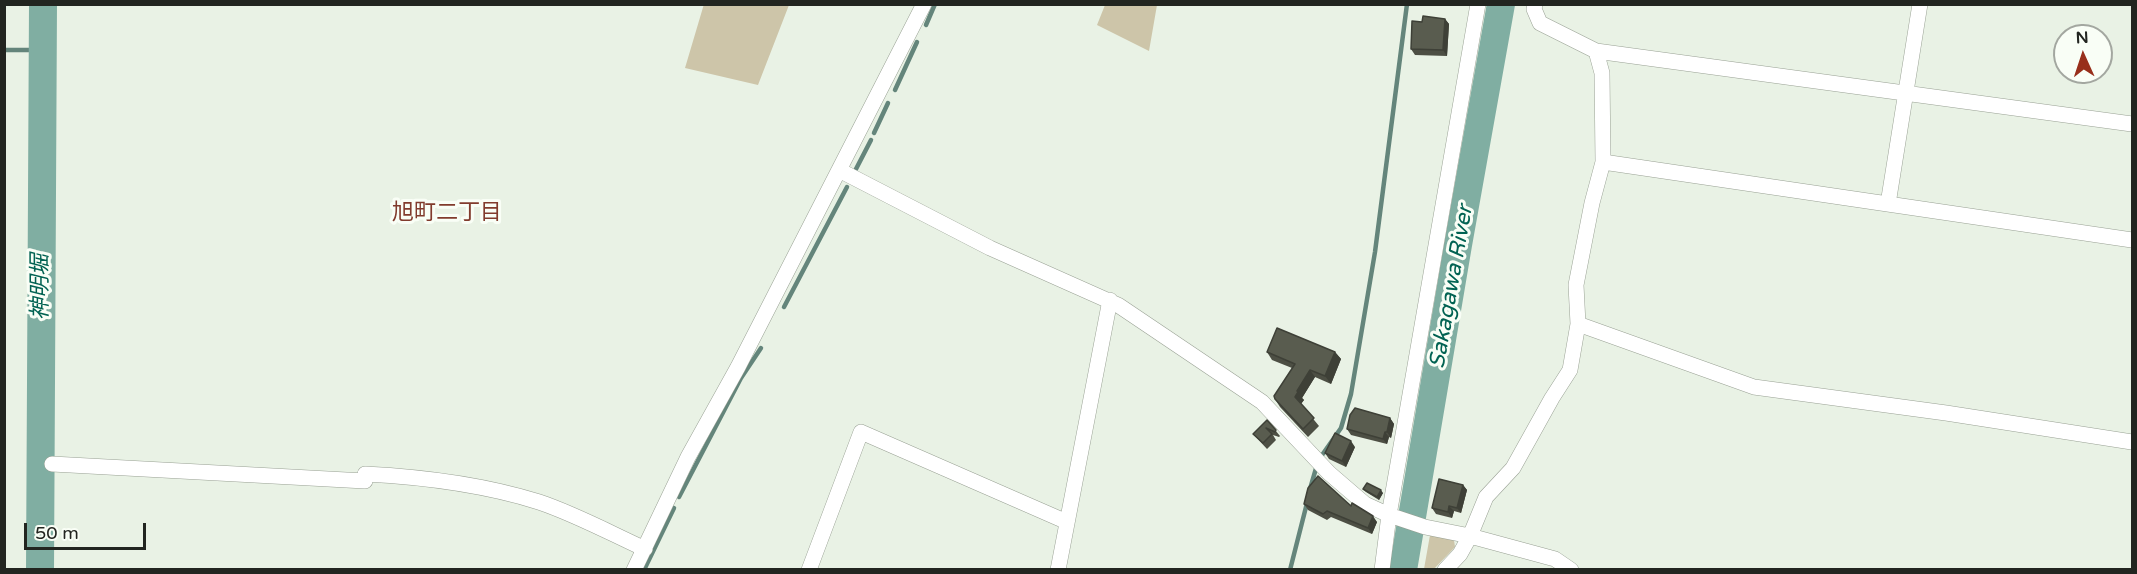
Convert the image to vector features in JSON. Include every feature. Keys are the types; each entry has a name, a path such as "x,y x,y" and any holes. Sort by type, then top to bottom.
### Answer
{"street":[{"path":"634,570 688,457 743,357 924,4"},
{"path":"1382,570 1478,4"},
{"path":"1535,4 1534,9 1540,22 1596,51 2133,124"},
{"path":"1888,204 1920,4"},
{"path":"1445,570 1460,554 1470,536 1485,497 1513,468 1570,370 1578,324 1576,285 1592,203 1603,162 1602,74 1596,51"},
{"path":"1603,162 2133,240"},
{"path":"838,170 990,248 1110,300 1262,402 1329,473 1365,504 1425,527 1470,536 1555,559 1571,570"},
{"path":"1058,570 1110,300"},
{"path":"1578,324 1754,387 2133,442"},
{"path":"809,570 861,432 1067,522"},
{"path":"52,464 365,478 411,476 464,484 540,503 645,549"}],"shaded area":[{"path":"704,4 789,5 758,85 685,68"},
{"path":"1105,5 1157,5 1149,51 1097,25"},
{"path":"1430,535 1454,540 1455,547 1434,569 1424,569"}],"building":[{"path":"1423,16 1445,19 1443,50 1411,49 1412,21 1422,22"},
{"path":"1277,328 1335,352 1325,376 1310,370 1297,391 1295,397 1314,418 1303,429 1274,396 1295,364 1267,352"},
{"path":"1355,408 1390,418 1383,439 1347,429 1350,415"},
{"path":"1267,420 1276,430 1275,432 1266,428 1272,434 1263,443 1253,434"},
{"path":"1335,433 1351,441 1342,461 1325,453"},
{"path":"1318,476 1351,506 1352,503 1373,516 1368,528 1327,511 1323,514 1304,504 1308,488"},
{"path":"1439,479 1463,485 1457,508 1449,506 1448,512 1432,508"},
{"path":"1367,483 1381,490 1377,497 1363,489"}],"waterway":[{"name":"神明堀","path":"40,570 43,4"},
{"path":"926,25 935,4"},
{"path":"1320,458 1341,428 1351,394 1375,252 1407,4"},
{"name":"Sakagawa River","path":"1403,570 1501,4"},
{"path":"895,90 917,42"},
{"path":"4,50 42,50"},
{"path":"874,133 888,103"},
{"path":"856,169 871,140"},
{"path":"784,307 847,187"},
{"path":"679,497 741,378 761,348"},
{"path":"1310,489 1317,465"},
{"path":"1290,570 1307,503"},
{"path":"644,570 674,508"}],"district":[{"name":"旭町二丁目","path":"447,213"}]}
